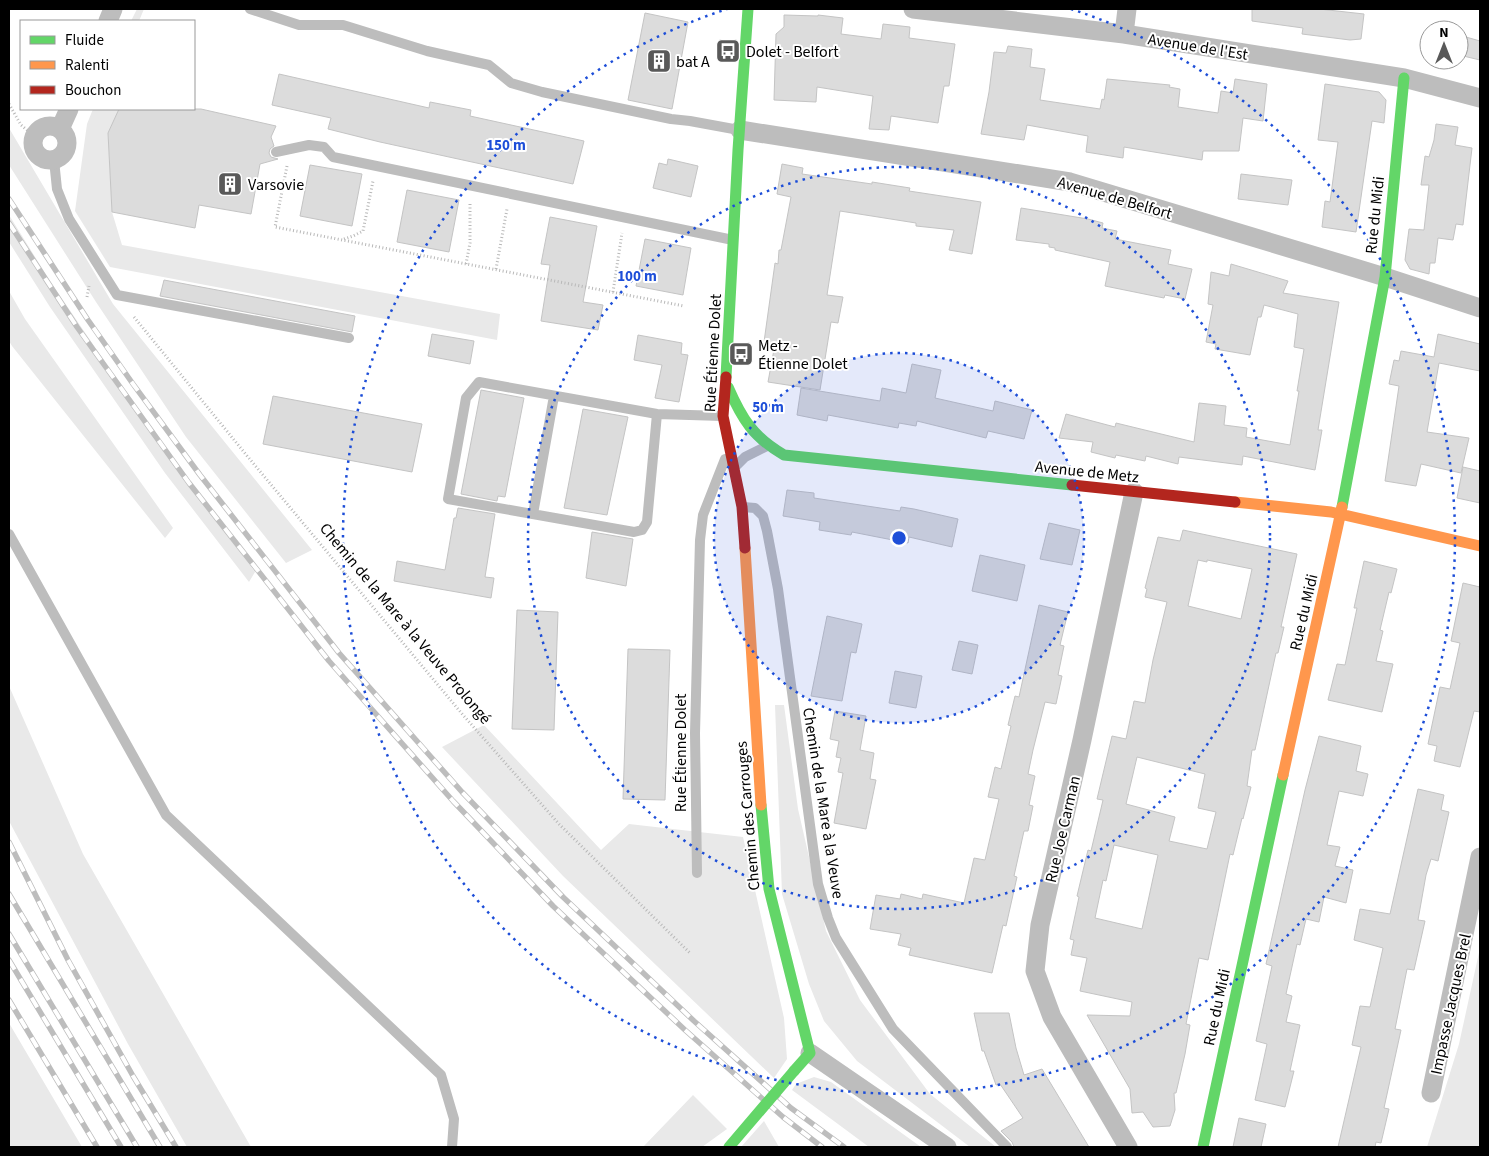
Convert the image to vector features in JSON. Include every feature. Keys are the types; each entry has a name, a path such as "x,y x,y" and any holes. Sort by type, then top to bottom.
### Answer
{"street":[{"name":"Rue Étienne Dolet","path":"729,448 724,416 748,9"},
{"name":"Avenue de l'Est","path":"914,9 1124,34 1404,78 1480,98"},
{"path":"1124,34 1127,9"},
{"name":"Rue du Midi","path":"1203,1147 1341,514 1385,277 1404,78"},
{"path":"60,129 69,110"},
{"path":"54,126 60,129 67,138 68,144 64,154 54,160 44,159 35,152 33,147 34,136 42,128 54,126"},
{"name":"Avenue de Belfort","path":"740,130 1070,182 1385,277 1480,308"},
{"name":"Avenue de Metz","path":"726,382 740,415 751,431 768,446 784,454 1341,514 1480,546"},
{"name":"Chemin des Carrouges","path":"729,448 742,507 761,807 769,889 810,1053"},
{"name":"Rue Joe Carman","path":"1128,1147 1052,1017 1035,971 1040,925 1082,740 1134,492"},
{"name":"Impasse Jacques Brel","path":"1431,1093 1480,857"},
{"path":"730,1147 810,1053 947,1147"}],"lane":[{"path":"250,9 299,25 343,25 427,51 489,65 511,83 542,92 671,119 740,130"},
{"path":"276,152 309,144 324,147 333,157 734,241"},
{"path":"54,160 58,189 69,219 117,295 349,338"},
{"path":"657,414 646,522 642,530 634,532 448,499 466,398 479,382 657,414 724,416"},
{"path":"533,514 554,396"},
{"path":"733,468 745,457 768,446"},
{"name":"Rue Étienne Dolet","path":"697,873 695,733 700,540 702,515 729,448"},
{"name":"Chemin de la Mare à la Veuve","path":"742,507 755,508 763,516 767,531 778,589 818,884 828,918 848,959 893,1029 1007,1147"},
{"path":"9,534 166,815 441,1075 454,1119 452,1147"}],"path":[{"path":"9,104 20,125 34,136"},
{"path":"288,161 275,227 684,306"},
{"path":"341,239 363,231 376,166"},
{"path":"466,264 470,244 469,185"},
{"path":"496,270 510,194"},
{"path":"613,292 624,218"},
{"name":"Chemin de la Mare à la Veuve Prolongé","path":"117,295 248,457 462,715 559,824 691,954"}],"shaded area":[{"path":"137,9 144,9 139,20 132,20"},
{"path":"93,110 119,110 108,134 112,212 122,245 500,314 497,340 110,267 75,211 87,124"},
{"path":"9,128 113,304 312,550 286,563 186,437 96,302 9,165"},
{"path":"9,215 50,281 168,455 255,572 249,582 165,473 50,307 9,242"},
{"path":"9,291 25,319 173,528 165,538 12,346 9,341"},
{"path":"9,686 83,854 251,1147 187,1147 128,1044 9,821"},
{"path":"775,705 784,705 798,809 826,931 860,1000 930,1094 996,1147 970,1147 857,1061 824,1021 809,984 782,894"},
{"path":"484,725 601,850 629,824 743,837 784,1018 787,1059 774,1078 563,876 442,747"},
{"path":"1480,948 1480,1147 1427,1147 1459,1044"},
{"path":"9,1023 82,1147 9,1147"},
{"path":"814,1077 831,1082 921,1147 869,1147 792,1090 796,1084"},
{"path":"693,1095 727,1129 702,1147 643,1147"},
{"path":"764,1121 779,1147 741,1147"}],"building":[{"path":"1252,9 1319,9 1364,14 1361,39 1350,40 1302,34 1303,28 1252,21"},
{"name":"bat A","path":"645,13 688,22 672,109 628,100"},
{"path":"784,15 818,15 843,18 841,34 881,39 883,24 910,27 909,38 955,44 949,86 944,86 938,123 891,116 889,130 869,129 873,96 817,87 816,102 774,100 776,34 784,27"},
{"path":"1469,38 1480,41 1480,60 1469,57"},
{"path":"1008,46 1032,49 1030,67 1045,69 1040,100 1100,109 1102,99 1104,100 1107,79 1170,85 1169,87 1180,89 1178,107 1218,113 1221,91 1233,93 1235,79 1267,84 1263,121 1243,118 1239,151 1203,151 1202,160 1124,147 1123,158 1086,152 1088,136 1027,125 1024,140 981,134 994,52 1006,53"},
{"path":"279,74 429,108 430,102 471,110 470,116 584,141 573,184 328,129 331,118 272,105"},
{"path":"1325,84 1379,92 1386,100 1384,123 1372,121 1356,232 1322,227 1325,201 1330,202 1338,142 1318,140"},
{"path":"201,109 276,126 271,137 274,146 270,149 269,153 271,157 278,159 260,164 251,214 199,205 195,228 112,212 108,133 119,110"},
{"path":"1436,124 1458,127 1455,145 1472,148 1463,225 1456,224 1453,240 1438,238 1435,263 1430,263 1429,274 1410,269 1405,260 1409,229 1424,230 1429,185 1421,185 1425,156 1429,157"},
{"path":"668,159 698,166 691,197 653,188 659,163 667,165"},
{"path":"782,164 803,168 802,174 872,184 872,182 910,188 909,191 981,202 972,254 949,250 954,230 916,226 916,223 840,211 827,295 843,297 838,323 831,322 820,390 768,382 775,344 764,342 775,263 778,264 779,250 781,250 791,197 777,194"},
{"path":"310,165 362,174 352,226 300,216"},
{"path":"1241,174 1292,180 1288,205 1238,199"},
{"path":"407,190 459,200 449,252 397,242"},
{"path":"1021,208 1103,223 1102,228 1117,231 1115,239 1171,250 1168,264 1192,269 1185,299 1165,295 1164,298 1105,286 1110,262 1055,250 1055,248 1049,247 1049,244 1016,240"},
{"path":"550,217 597,226 583,302 603,305 598,330 541,321 550,265 541,264"},
{"path":"645,239 691,248 683,295 636,286"},
{"path":"1231,264 1288,281 1283,293 1339,302 1318,430 1322,430 1315,470 1243,456 1242,465 1179,457 1178,464 1146,456 1145,461 1116,455 1115,458 1091,452 1093,442 1059,438 1066,414 1115,427 1116,423 1194,442 1199,403 1226,406 1224,425 1247,428 1246,437 1290,445 1304,349 1294,347 1298,314 1264,305 1261,317 1258,317 1250,355 1215,349 1216,344 1206,342 1213,305 1208,304 1211,272 1229,276"},
{"path":"164,280 355,316 352,332 160,296"},
{"path":"432,334 474,341 470,364 428,356"},
{"path":"1438,334 1480,344 1480,371 1439,363 1427,432 1469,438 1461,473 1421,464 1416,486 1385,481 1399,386 1389,384 1394,360 1399,361 1401,351 1434,357"},
{"path":"638,335 682,343 681,354 688,355 679,402 655,398 662,365 634,360"},
{"path":"912,364 941,370 935,398 993,411 995,401 1032,410 1024,439 988,431 986,438 917,421 916,426 899,423 898,428 828,415 827,421 797,415 801,388 880,401 882,388 906,393"},
{"path":"481,390 524,398 505,497 498,496 497,501 461,494"},
{"path":"273,396 422,424 412,472 263,444"},
{"path":"583,409 628,417 607,515 564,508"},
{"path":"1463,467 1480,471 1480,503 1457,498"},
{"path":"787,490 814,493 814,498 900,511 901,507 958,519 952,547 909,537 908,543 852,532 851,535 819,530 820,522 783,516"},
{"path":"458,508 495,514 485,577 494,578 491,598 394,581 397,561 445,570 454,518 456,518"},
{"path":"1049,523 1080,530 1072,565 1040,559"},
{"path":"1183,530 1297,554 1281,627 1284,627 1278,653 1276,653 1255,750 1252,750 1247,786 1251,787 1233,855 1230,854 1208,960 1199,958 1186,1024 1190,1025 1185,1054 1176,1093 1174,1093 1175,1110 1170,1126 1153,1127 1143,1112 1132,1113 1130,1089 1087,1015 1130,1016 1132,1002 1080,991 1087,958 1071,955 1074,940 1070,939 1079,897 1077,896 1088,850 1091,851 1103,800 1097,799 1112,736 1126,739 1134,701 1145,703 1167,602 1145,597 1147,589 1145,588 1158,537 1180,541","holes":["1198,560 1252,569 1241,619 1188,606","1137,757 1205,774 1198,808 1216,812 1207,849 1169,841 1175,817 1126,804","1114,845 1158,855 1142,929 1095,918 1103,880 1106,881"]},
{"path":"592,532 633,539 626,586 586,578"},
{"path":"980,555 1025,565 1017,601 972,591"},
{"path":"1364,561 1397,569 1391,593 1389,592 1380,630 1383,631 1376,661 1393,664 1382,712 1328,700 1337,664 1345,665 1357,608 1354,608"},
{"path":"1463,583 1480,587 1480,712 1474,711 1460,767 1434,761 1437,746 1428,744 1440,687 1450,689 1460,643 1451,641"},
{"path":"1039,605 1068,612 1060,645 1064,646 1058,675 1062,676 1056,704 1045,702 1033,750 1028,774 1035,776 1029,805 1033,806 1028,831 1024,831 1014,876 1017,877 1006,926 1003,925 992,973 909,955 911,948 898,945 901,934 870,929 876,895 900,899 901,894 922,899 923,894 964,903 974,858 985,860 999,799 988,797 995,767 1001,769 1011,726 1008,725 1015,696 1019,697"},
{"path":"517,610 558,612 554,730 512,729"},
{"path":"827,616 862,624 856,653 851,652 842,701 811,696"},
{"path":"959,641 978,645 972,674 952,670"},
{"path":"628,649 670,650 665,800 623,799"},
{"path":"895,671 922,676 916,708 889,703"},
{"path":"835,711 866,716 860,750 874,753 870,779 876,780 866,829 834,823 843,773 838,772 841,758 836,757 839,741 830,739"},
{"path":"1319,736 1361,746 1356,771 1368,774 1363,796 1339,791 1327,845 1340,847 1335,866 1353,870 1346,903 1324,897 1319,922 1306,919 1300,945 1297,944 1286,994 1292,996 1286,1022 1300,1025 1290,1071 1294,1071 1285,1107 1255,1100 1267,1044 1256,1041 1272,966 1266,964"},
{"path":"1418,789 1444,795 1441,810 1449,812 1438,861 1431,859 1426,875 1418,920 1425,921 1414,970 1407,969 1395,1029 1401,1030 1384,1108 1389,1109 1381,1143 1376,1142 1375,1147 1338,1147 1361,1047 1352,1045 1360,1006 1370,1007 1383,948 1354,940 1360,909 1390,914"},
{"path":"974,1013 1009,1013 1024,1075 1042,1069 1089,1147 1014,1147 1012,1142 1001,1131 1023,1118 1000,1084 996,1085 984,1051 982,1051"},
{"path":"1239,1118 1266,1124 1261,1147 1233,1147"}],"railway":[{"path":"9,199 88,320 133,384 200,475 339,653 462,792 563,897 694,1021 791,1108 844,1147"},
{"path":"9,223 77,327 189,483 329,661 453,801 553,906 685,1030 783,1117 822,1147"},
{"path":"9,842 68,960 133,1076 176,1147"},
{"path":"9,894 160,1147"},
{"path":"9,934 137,1147"},
{"path":"9,960 121,1147"},
{"path":"9,1000 97,1147"}],"traffic: fast":[{"path":"726,377 738,150 748,9"},
{"path":"1342,507 1385,277 1404,78"},
{"path":"728,387 738,409 756,434 784,455 1072,485"},
{"path":"1203,1147 1283,775"},
{"path":"761,805 769,889 810,1053 794,1071"},
{"path":"729,1147 794,1071"}],"traffic: slow":[{"path":"1235,502 1331,512 1480,546"},
{"path":"1283,775 1342,507"},
{"path":"745,548 761,805"}],"traffic: jam":[{"path":"726,377 723,416 742,507 745,548"},
{"path":"1072,485 1235,502"}],"place":[{"name":"Dolet - Belfort","path":"728,51"},
{"name":"bat A","path":"659,61"},
{"name":"Varsovie","path":"230,184"},
{"name":"Metz - Étienne Dolet","path":"741,354"}]}
